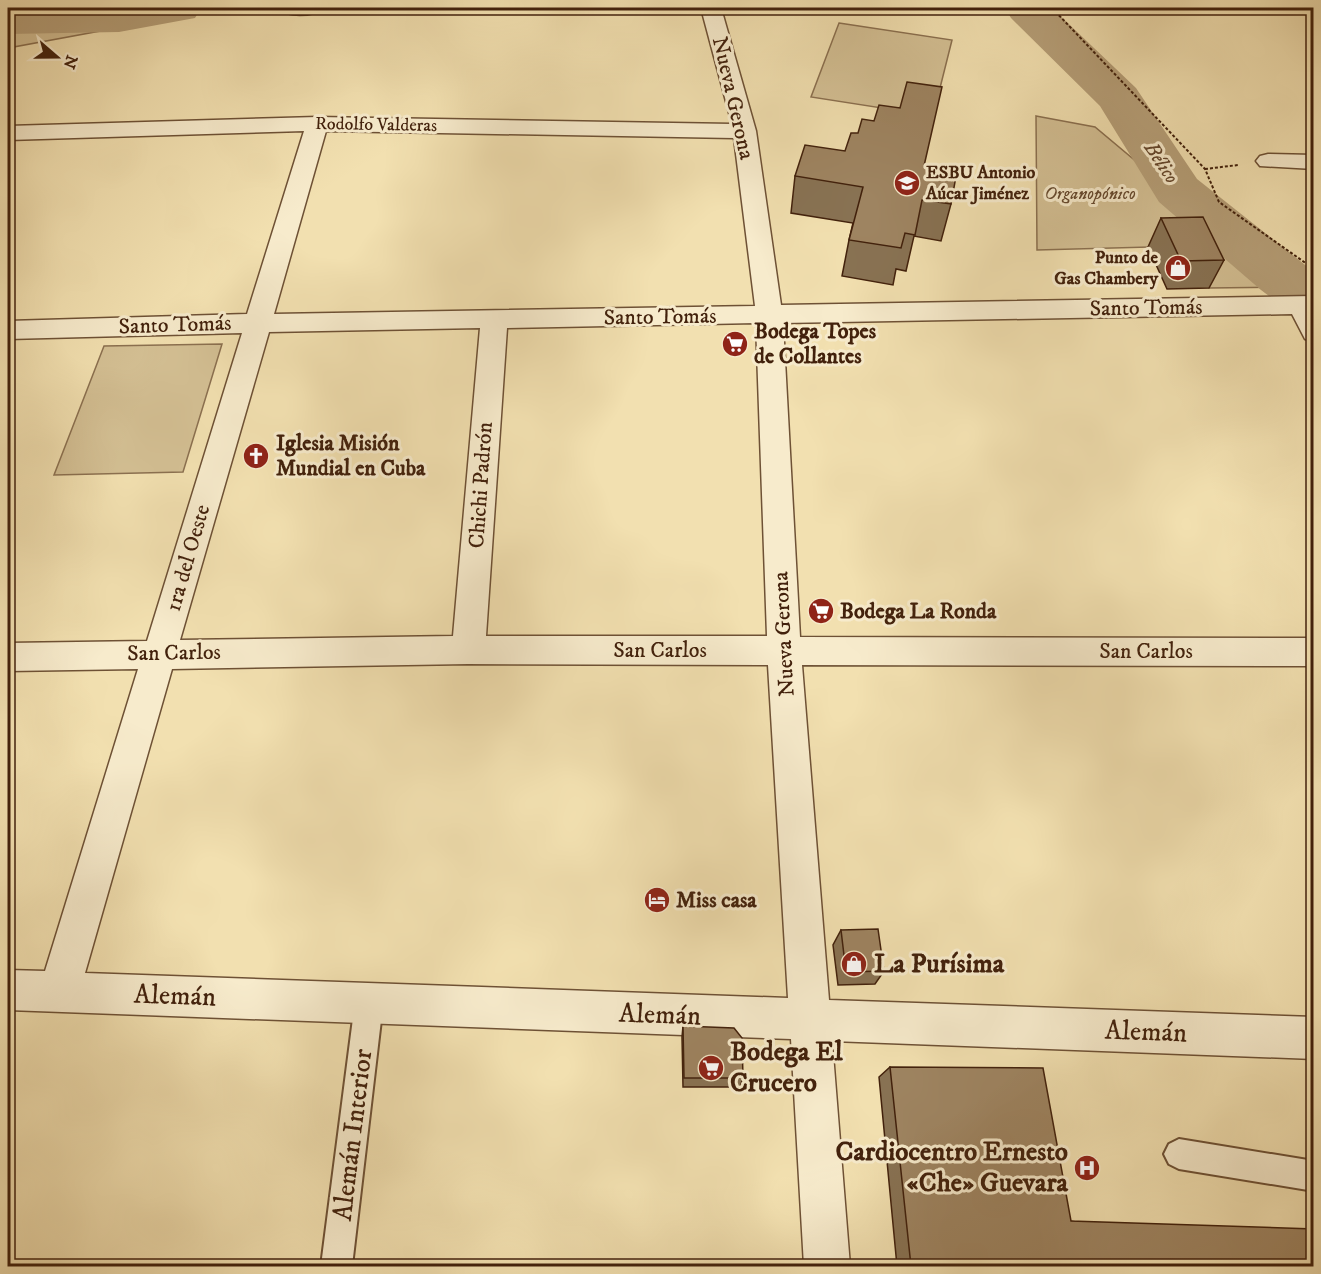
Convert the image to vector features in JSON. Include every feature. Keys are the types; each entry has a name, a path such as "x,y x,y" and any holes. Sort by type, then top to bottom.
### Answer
{"street":[{"name":"Nueva Gerona","path":"711,8 745,131 769,315 784,650 827,1266"},
{"name":"Rodolfo Valderas","path":"8,133 317,124 745,131"},
{"name":"1ra del Oeste","path":"60,992 317,124"},
{"path":"1268,161 1314,162"},
{"name":"Santo Tomás","path":"8,330 257,323 1307,305"},
{"path":"1307,305 1314,332"},
{"name":"Chichi Padrón","path":"468,650 494,319"},
{"name":"San Carlos","path":"8,657 468,650 1314,652"},
{"name":"Alemán","path":"8,990 1314,1038"}],"lane":[{"name":"Alemán Interior","path":"336,1266 369,1003"},
{"path":"1179,1154 1314,1176"}],"path":[{"path":"1052,8 1205,169 1219,202 1314,269"}],"green space":[{"path":"8,8 225,8 8,48"},
{"path":"839,23 952,40 933,116 811,97"},
{"name":"Organopónico","path":"1036,116 1095,127 1286,287 1209,288 1188,246 1037,250"},
{"path":"222,344 183,472 54,475 104,346"}],"building":[{"path":"907,82 942,87 924,166 957,171 951,204 922,200 915,235 905,233 901,248 849,240 863,187 795,176 805,145 845,151 851,133 858,133 862,119 874,121 879,105 900,108"},
{"path":"1203,217 1224,260 1181,261 1161,218"},
{"path":"878,929 884,971 846,972 841,930"},
{"name":"Bodega El Crucero","path":"683,1026 734,1028 742,1038 743,1078 684,1078"},
{"path":"890,1067 1043,1068 1071,1221 1314,1229 1314,1266 911,1266"}],"waterway":[{"name":"Bélico","path":"8,20 119,18 179,8"},
{"name":"Bélico","path":"1027,8 1119,98 1178,190 1281,277 1314,300"}],"place":[{"name":"ESBU Antonio Aúcar Jiménez","path":"907,183"},
{"name":"Punto de Gas Chambery","path":"1178,268"},
{"name":"Bodega Topes de Collantes","path":"735,344"},
{"name":"Iglesia Misión Mundial en Cuba","path":"256,456"},
{"name":"Bodega La Ronda","path":"821,611"},
{"name":"Miss casa","path":"657,900"},
{"name":"La Purísima","path":"854,964"},
{"name":"Bodega El Crucero","path":"711,1068"},
{"name":"Cardiocentro Ernesto «Che» Guevara","path":"1087,1168"}]}
